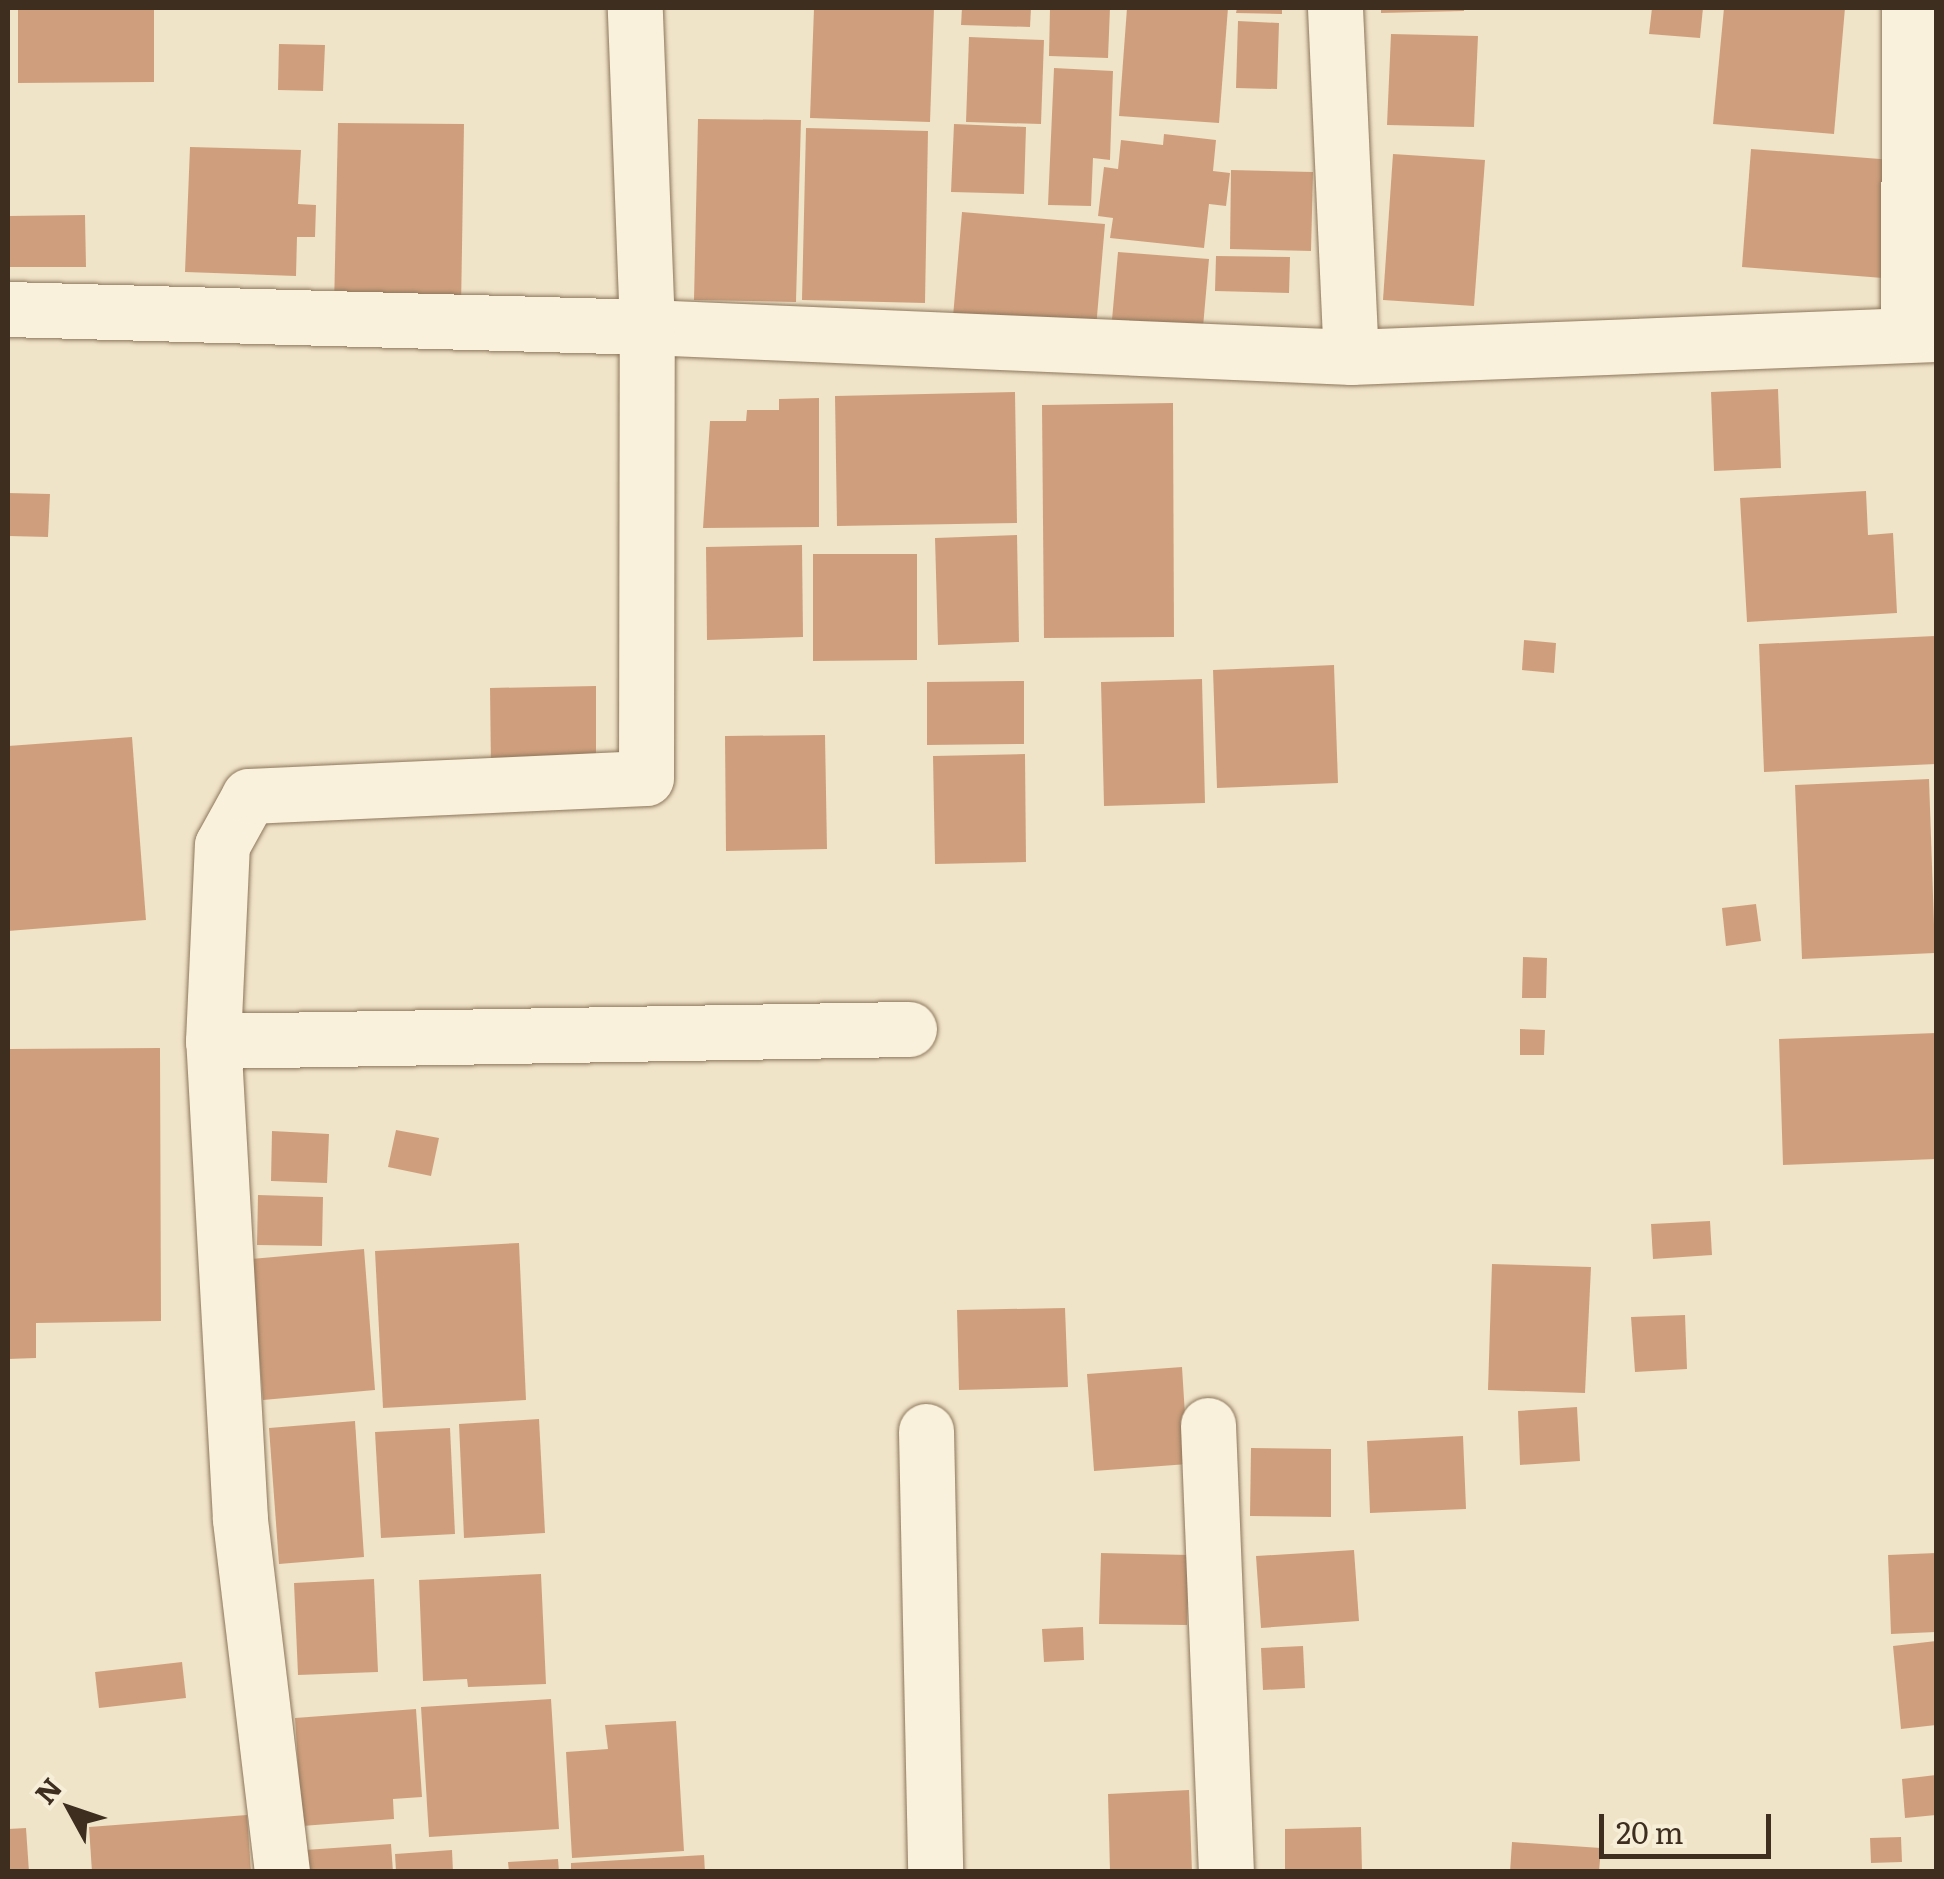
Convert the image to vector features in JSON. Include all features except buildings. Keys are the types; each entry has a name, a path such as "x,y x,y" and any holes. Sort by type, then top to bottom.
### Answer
{"street":[{"path":"282,1872 240,1519 214,1041 222,845 249,796 646,778 646,326 635,8"},
{"path":"1336,8 1351,358"},
{"path":"8,309 646,326 1351,358 1922,333 1908,8"},
{"path":"214,1041 909,1028"},
{"path":"1208,1425 1226,1872"},
{"path":"926,1431 935,1872"}]}
